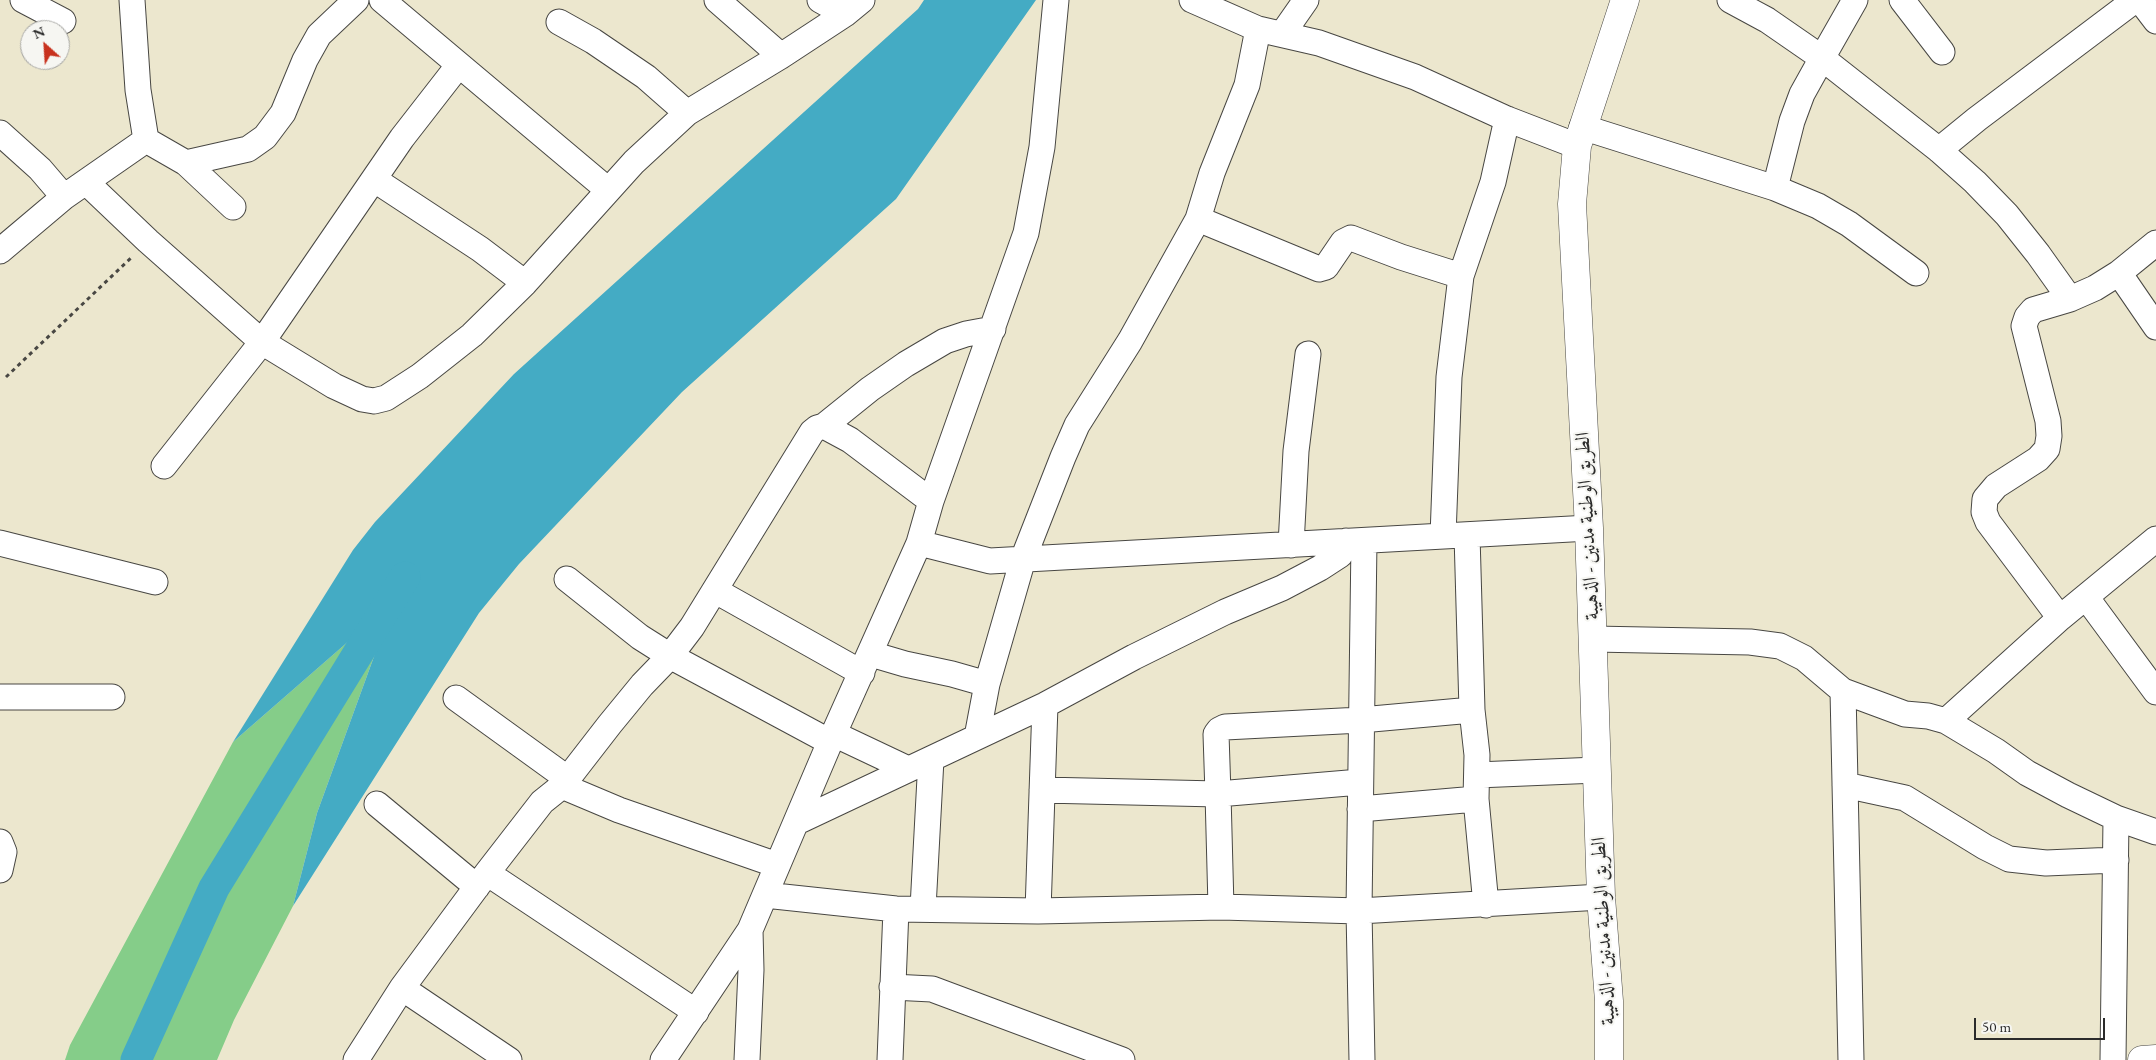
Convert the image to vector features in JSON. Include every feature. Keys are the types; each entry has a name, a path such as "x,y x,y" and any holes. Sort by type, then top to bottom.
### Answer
{"main road":[{"name":"الطريق الوطنية مدنين - الذهيبة","path":"1608,1060 1608,1001 1601,897 1590,528 1572,204 1580,137 1625,0"},
{"path":"2142,1060 2156,1059"}],"street":[{"path":"23,0 61,20"},
{"path":"132,0 138,90 146,140"},
{"path":"186,163 248,149 265,137 283,113 305,60 319,36 356,0"},
{"path":"382,0 458,66 608,190"},
{"path":"717,0 781,56"},
{"path":"820,0 853,7"},
{"path":"663,1060 750,930 832,738 919,543 1026,232 1042,147 1056,0"},
{"path":"1192,0 1258,29 1319,43 1415,77 1507,119 1775,188 1818,206 1849,224 1916,273"},
{"path":"1283,34 1306,0"},
{"path":"1730,0 1767,20 1822,58 1938,150 1975,182 2007,215 2070,299"},
{"path":"1775,188 1792,121 1802,94 1855,0"},
{"path":"1902,0 1942,52"},
{"path":"1938,150 1977,118 2135,0"},
{"path":"2140,0 2156,21"},
{"path":"86,182 148,241 262,342 334,386 362,399 374,401 386,398 420,376 472,335 525,283 608,190 687,113 781,56 853,7"},
{"path":"559,22 604,48 646,77 687,113"},
{"path":"977,737 986,684 1023,559 1077,425 1130,340 1198,219 1212,173 1247,85 1258,29"},
{"path":"164,466 262,342 402,138 458,66"},
{"path":"1486,905 1476,787 1477,755 1455,536 1449,377 1461,276 1493,182 1507,119"},
{"path":"0,133 40,169 64,197"},
{"path":"146,140 186,163 233,207"},
{"path":"0,251 64,197 146,140"},
{"path":"374,180 480,249 525,283"},
{"path":"1198,219 1319,269 1326,267 1343,242 1351,238 1400,257 1461,276"},
{"path":"2060,618 1988,522 1984,512 1985,498 1996,486 2038,459 2047,449 2049,436 2048,421 2024,326 2027,317 2033,310 2070,299 2095,288 2119,273 2156,243"},
{"path":"2119,273 2156,327"},
{"path":"356,1060 402,988 542,802 565,783 642,685 670,656 716,591 812,432 824,426 870,389 945,341 966,334 993,329"},
{"path":"1290,545 1296,451 1308,354"},
{"path":"824,426 850,440 932,501"},
{"path":"919,543 990,561 1590,528"},
{"path":"1946,721 2060,618 2156,539"},
{"path":"797,822 1044,705 1225,612 1282,588 1320,568 1355,541"},
{"path":"1355,541 1361,720 1359,911 1362,1060"},
{"path":"0,544 155,582"},
{"path":"567,579 640,637 670,656 832,738 908,769"},
{"path":"716,591 866,663 905,664 952,674 986,684"},
{"path":"2086,597 2156,692"},
{"path":"1593,639 1750,642 1780,646 1804,658 1843,691 1905,714 1928,716 1946,721 1996,751 2027,774 2116,818 2156,832"},
{"path":"1843,691 1851,1060"},
{"path":"0,697 112,698"},
{"path":"456,698 565,783 638,817 778,865"},
{"path":"1038,911 1044,705"},
{"path":"1221,907 1216,734 1219,730 1225,727 1361,720 1472,710"},
{"path":"923,908 931,758"},
{"path":"1360,809 1476,787 1597,770"},
{"path":"1042,790 1218,794 1360,782"},
{"path":"1845,785 1905,798 1985,848 2009,859 2046,863 2116,860"},
{"path":"377,804 482,880 696,1012"},
{"path":"2113,1060 2116,818"},
{"path":"0,842 4,852 0,870"},
{"path":"765,895 896,909 1038,911 1221,907 1359,911 1601,897"},
{"path":"890,1060 896,909"},
{"path":"747,1060 751,970 750,930"},
{"path":"892,987 932,989 1122,1060"},
{"path":"402,988 509,1060"}],"path":[{"path":"6,377 148,241"}],"green space":[{"path":"382,612 376,651 317,813 293,906 234,1020 217,1060 65,1060 70,1045 233,742"}],"water":[{"path":"924,0 1036,0 896,199 682,392 519,564 479,613 293,906 317,813 376,651 381,613 233,742 353,550 375,522 514,374 918,9"}],"waterway":[{"path":"136,1060 214,888 405,577"}]}
